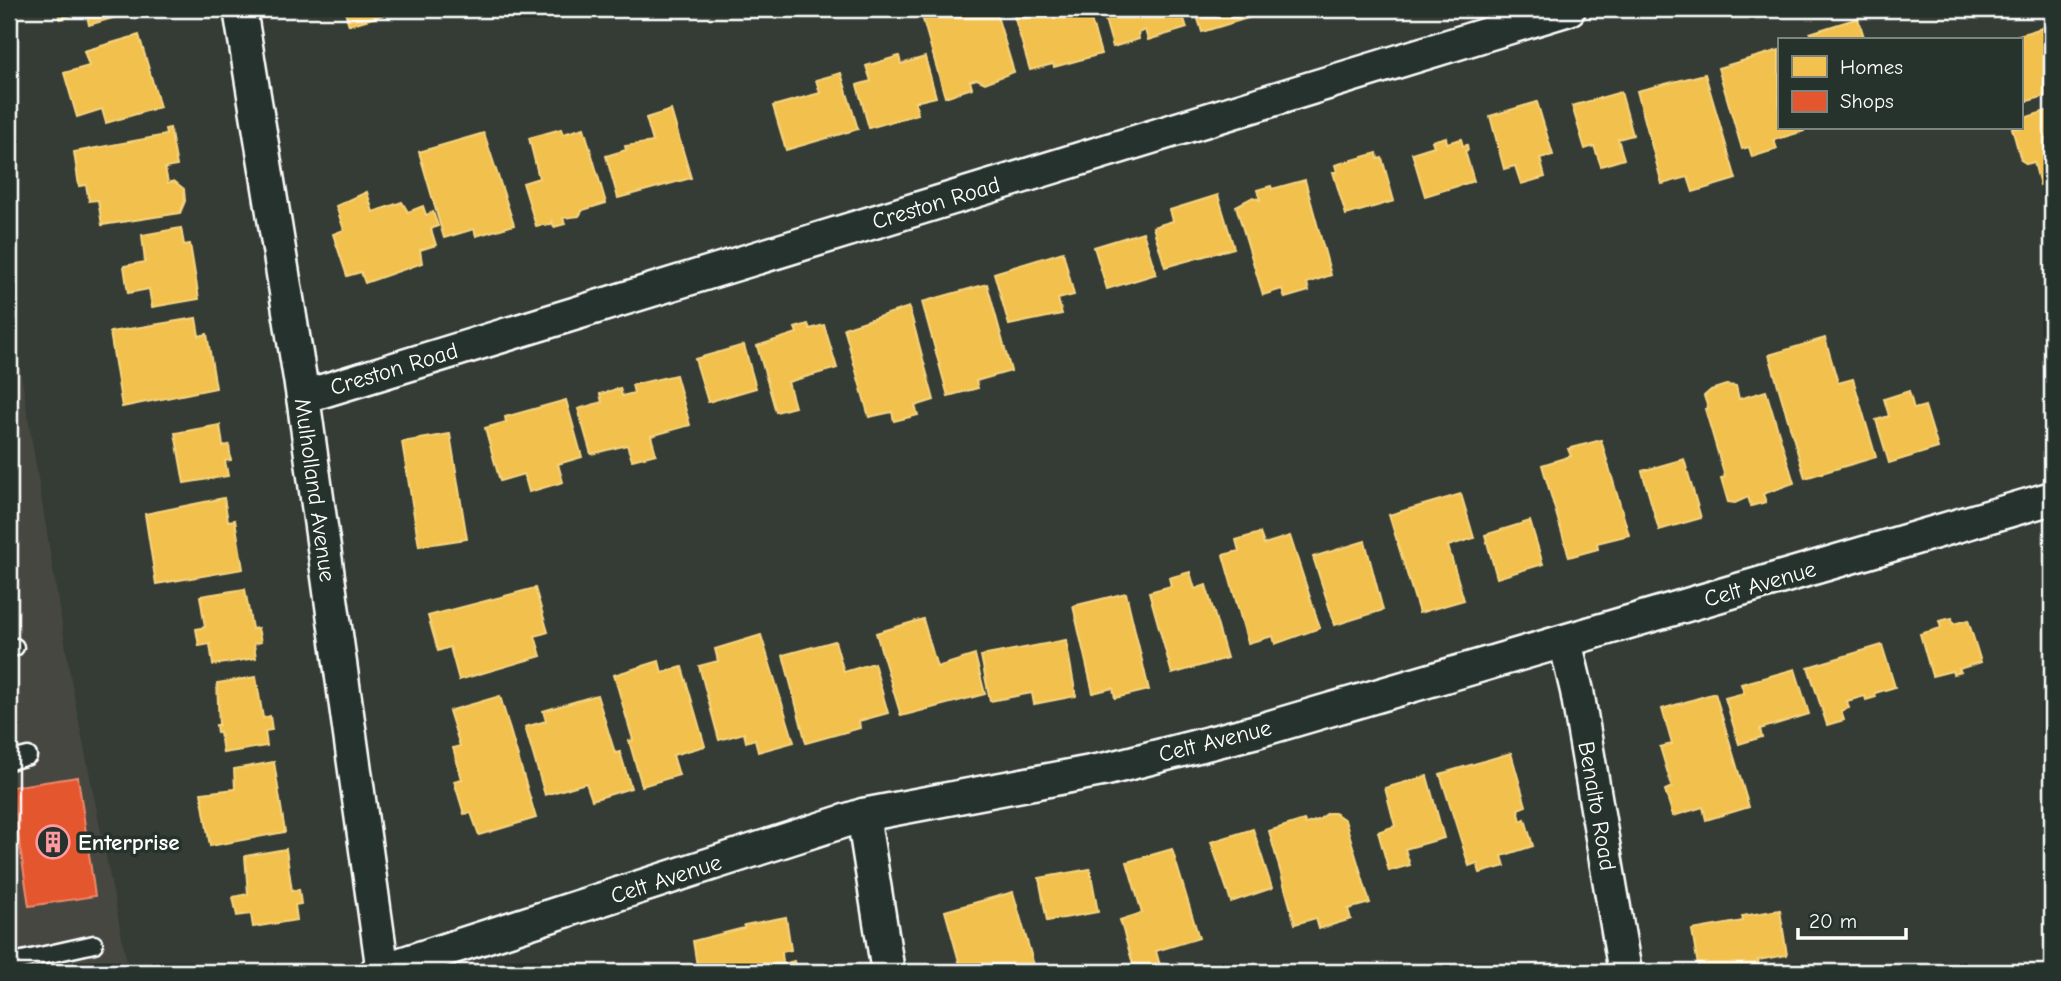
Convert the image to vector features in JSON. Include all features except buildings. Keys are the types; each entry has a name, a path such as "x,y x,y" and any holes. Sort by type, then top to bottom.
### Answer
{"street":[{"name":"Mulholland Avenue","path":"240,9 303,397 380,972"},
{"name":"Creston Road","path":"303,397 1569,9"},
{"name":"Celt Avenue","path":"380,972 863,815 1107,769 1257,732 2052,498"},
{"name":"Benalto Road","path":"1565,641 1625,972"},
{"path":"863,815 888,972"}],"lane":[{"path":"9,761 28,756"},
{"path":"9,963 94,944"}],"shaded area":[{"path":"9,300 73,691 129,972 9,972"}],"place":[{"name":"Enterprise","path":"53,842"}]}
